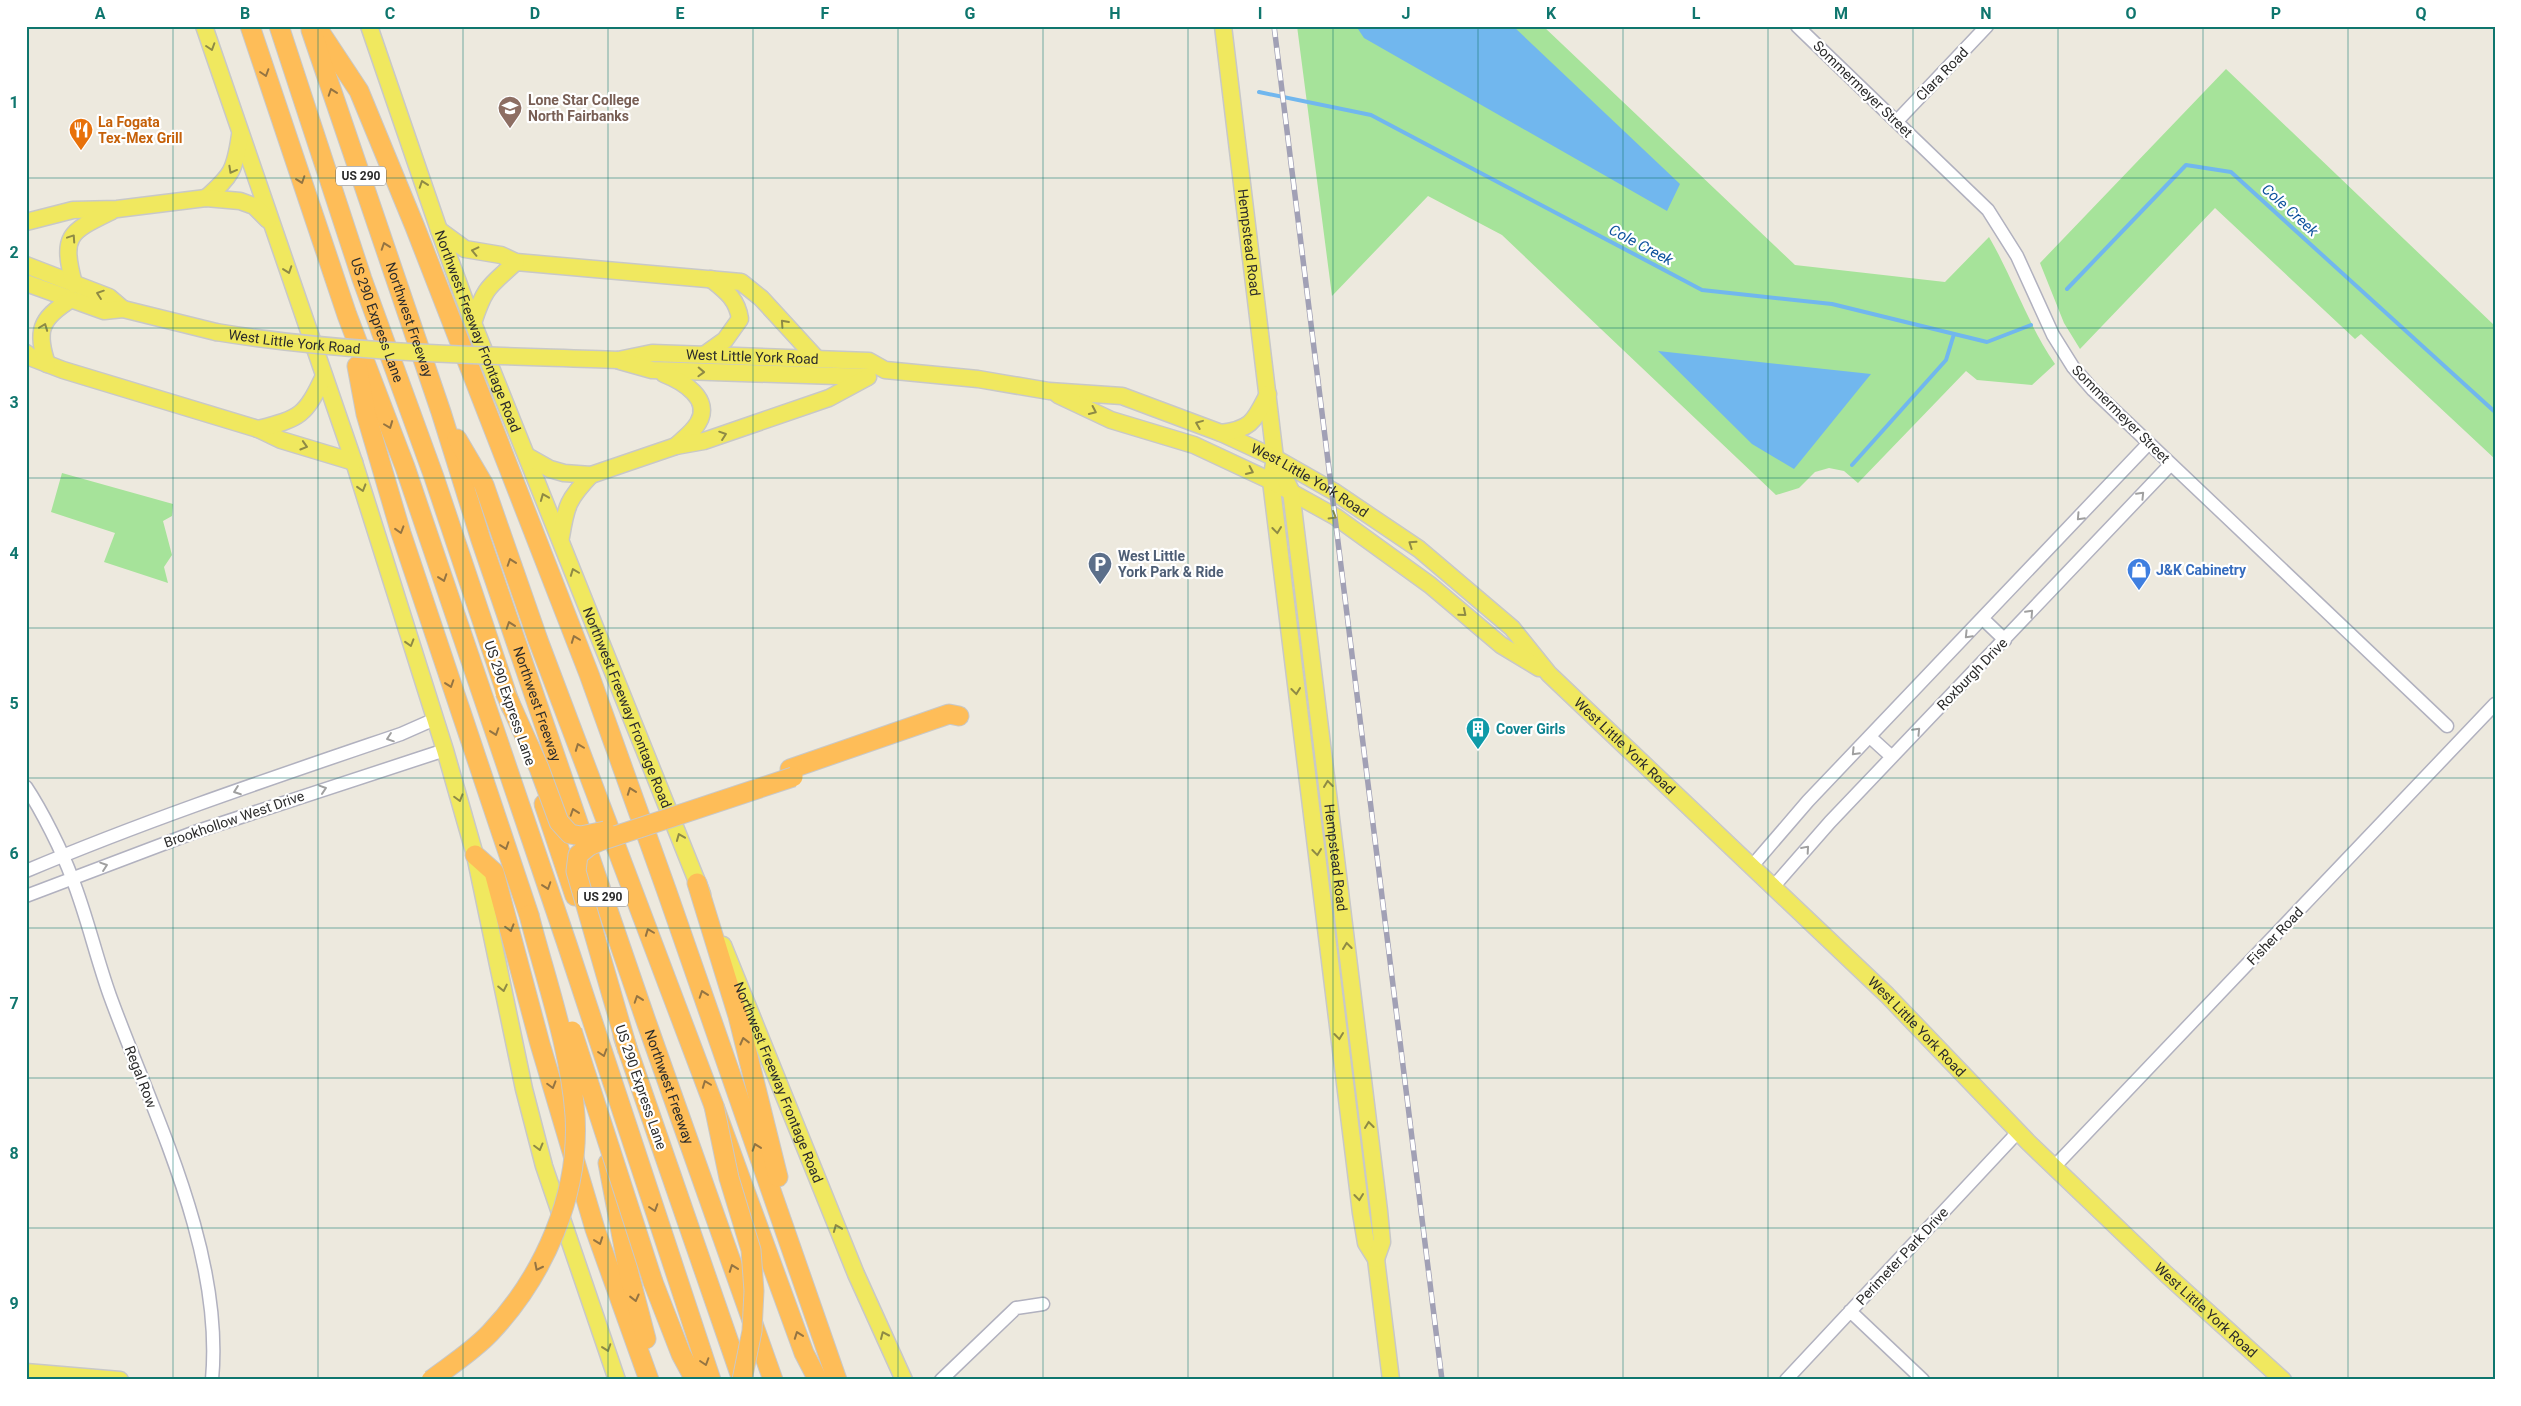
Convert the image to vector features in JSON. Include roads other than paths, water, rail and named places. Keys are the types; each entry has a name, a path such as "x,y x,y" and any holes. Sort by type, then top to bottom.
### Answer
{"highway":[{"path":"250,26 347,315 405,467 566,941 711,1380"},
{"name":"US 290 Express Lane","path":"279,26 362,279 434,477 505,692 742,1380"},
{"name":"Northwest Freeway","path":"309,26 441,412 481,540 639,1002 773,1380"},
{"path":"316,26 359,91 419,236 585,664 837,1380"},
{"path":"347,315 366,414 440,654 529,915 558,988 652,1282 695,1380"},
{"path":"441,412 484,485 538,640 714,1106 804,1353 818,1380"},
{"path":"505,692 539,768 559,822 570,834 581,836 598,834 791,773 952,722 959,716 949,714 791,773 600,841 589,846 578,855 576,871 628,1051"},
{"path":"475,855 494,872 540,1044 595,1229 649,1380"},
{"path":"697,883 738,1016 818,1326"},
{"path":"431,1380 490,1334 514,1305 550,1243 568,1188 573,1165 575,1123 567,1060 529,915"},
{"path":"566,941 579,1018 630,1274 649,1351 659,1380"},
{"path":"714,1106 729,1178 751,1250 754,1291 752,1332 742,1380"}],"main road":[{"path":"204,26 354,462 445,750 475,855 524,1089 544,1166 617,1380"},
{"name":"Northwest Freeway Frontage Road","path":"369,26 473,323 561,538 697,883 764,1041 852,1265 904,1380"},
{"name":"Hempstead Road","path":"1223,26 1275,458 1271,481 1361,1212 1366,1243 1376,1259 1391,1380"},
{"path":"206,198 229,176 236,164 240,133"},
{"path":"26,222 73,210 117,209 206,198 240,201 254,206 272,224"},
{"path":"47,364 40,343 41,331 46,320 72,292 67,245 73,234 83,225 117,209"},
{"path":"439,230 465,249 501,255 516,262 741,282 752,289 817,359"},
{"path":"473,323 482,296 490,284 516,262"},
{"name":"West Little York Road","path":"26,265 104,312 123,310 216,332 305,345 398,352 618,360 652,353 869,361 885,370 978,379 1049,391 1122,396 1221,433 1275,458 1333,491 1419,549 1512,628 1549,674 1752,865 1907,1015 2018,1132 2207,1312 2283,1380"},
{"path":"704,355 725,340 740,319 738,306 730,294 711,279"},
{"name":"West Little York Road","path":"26,283 72,292"},
{"path":"26,353 32,358 47,364 258,428 281,440 354,462"},
{"name":"West Little York Road","path":"618,360 652,370 868,377 885,370"},
{"path":"652,370 679,380 695,394 700,403 701,416 698,423 676,446"},
{"path":"258,428 292,420 304,412 312,402 324,376"},
{"path":"527,456 550,469 564,473 590,475 676,446 704,441 829,398 868,377"},
{"name":"West Little York Road","path":"1049,391 1111,420 1194,445 1271,481 1336,517 1393,557 1502,645 1549,674"},
{"path":"1221,433 1246,428 1254,421 1268,394"},
{"name":"Hempstead Road","path":"1275,458 1291,492 1379,1210 1382,1242 1376,1259"},
{"path":"561,538 566,507 572,495 590,475"},
{"path":"26,1372 120,1380"}],"street":[{"name":"Sommermeyer Street","path":"1797,26 1988,210 2006,236 2039,308 2073,367 2093,390 2447,726"},
{"name":"Clara Road","path":"1897,121 1987,26"},
{"path":"1752,865 1808,801 2149,443"},
{"name":"Roxburgh Drive","path":"1774,886 1830,822 2171,464"},
{"path":"1983,619 2005,640"},
{"name":"Fisher Road","path":"2054,1167 2495,704"},
{"name":"Brookhollow West Drive","path":"26,871 61,855 401,734 435,719"},
{"path":"1870,736 1892,757"},
{"name":"Brookhollow West Drive","path":"26,896 195,832 445,750"},
{"name":"Regal Row","path":"26,787 72,877 110,995 170,1150 200,1250 214,1334 212,1380"},
{"name":"Perimeter Park Drive","path":"1786,1380 2018,1132"},
{"path":"941,1380 1016,1308 1043,1304"},
{"path":"1850,1311 1923,1380"}],"water":[{"path":"1356,26 1513,26 1680,184 1667,211 1364,38"},
{"path":"1658,351 1871,374 1794,469 1752,444"}],"waterway":[{"name":"Cole Creek","path":"1259,92 1371,115 1702,290 1832,304 1987,342 2031,325"},
{"name":"Cole Creek","path":"2067,289 2186,165 2231,172 2495,412"},
{"path":"1852,465 1946,360 1954,334"}],"railway":[{"path":"1274,26 1442,1380"}],"place":[{"name":"Lone Star College North Fairbanks","path":"510,129"},
{"name":"La Fogata Tex-Mex Grill","path":"81,151"},
{"name":"West Little York Park & Ride","path":"1100,585"},
{"name":"J&K Cabinetry","path":"2139,591"},
{"name":"Cover Girls","path":"1478,750"}]}
